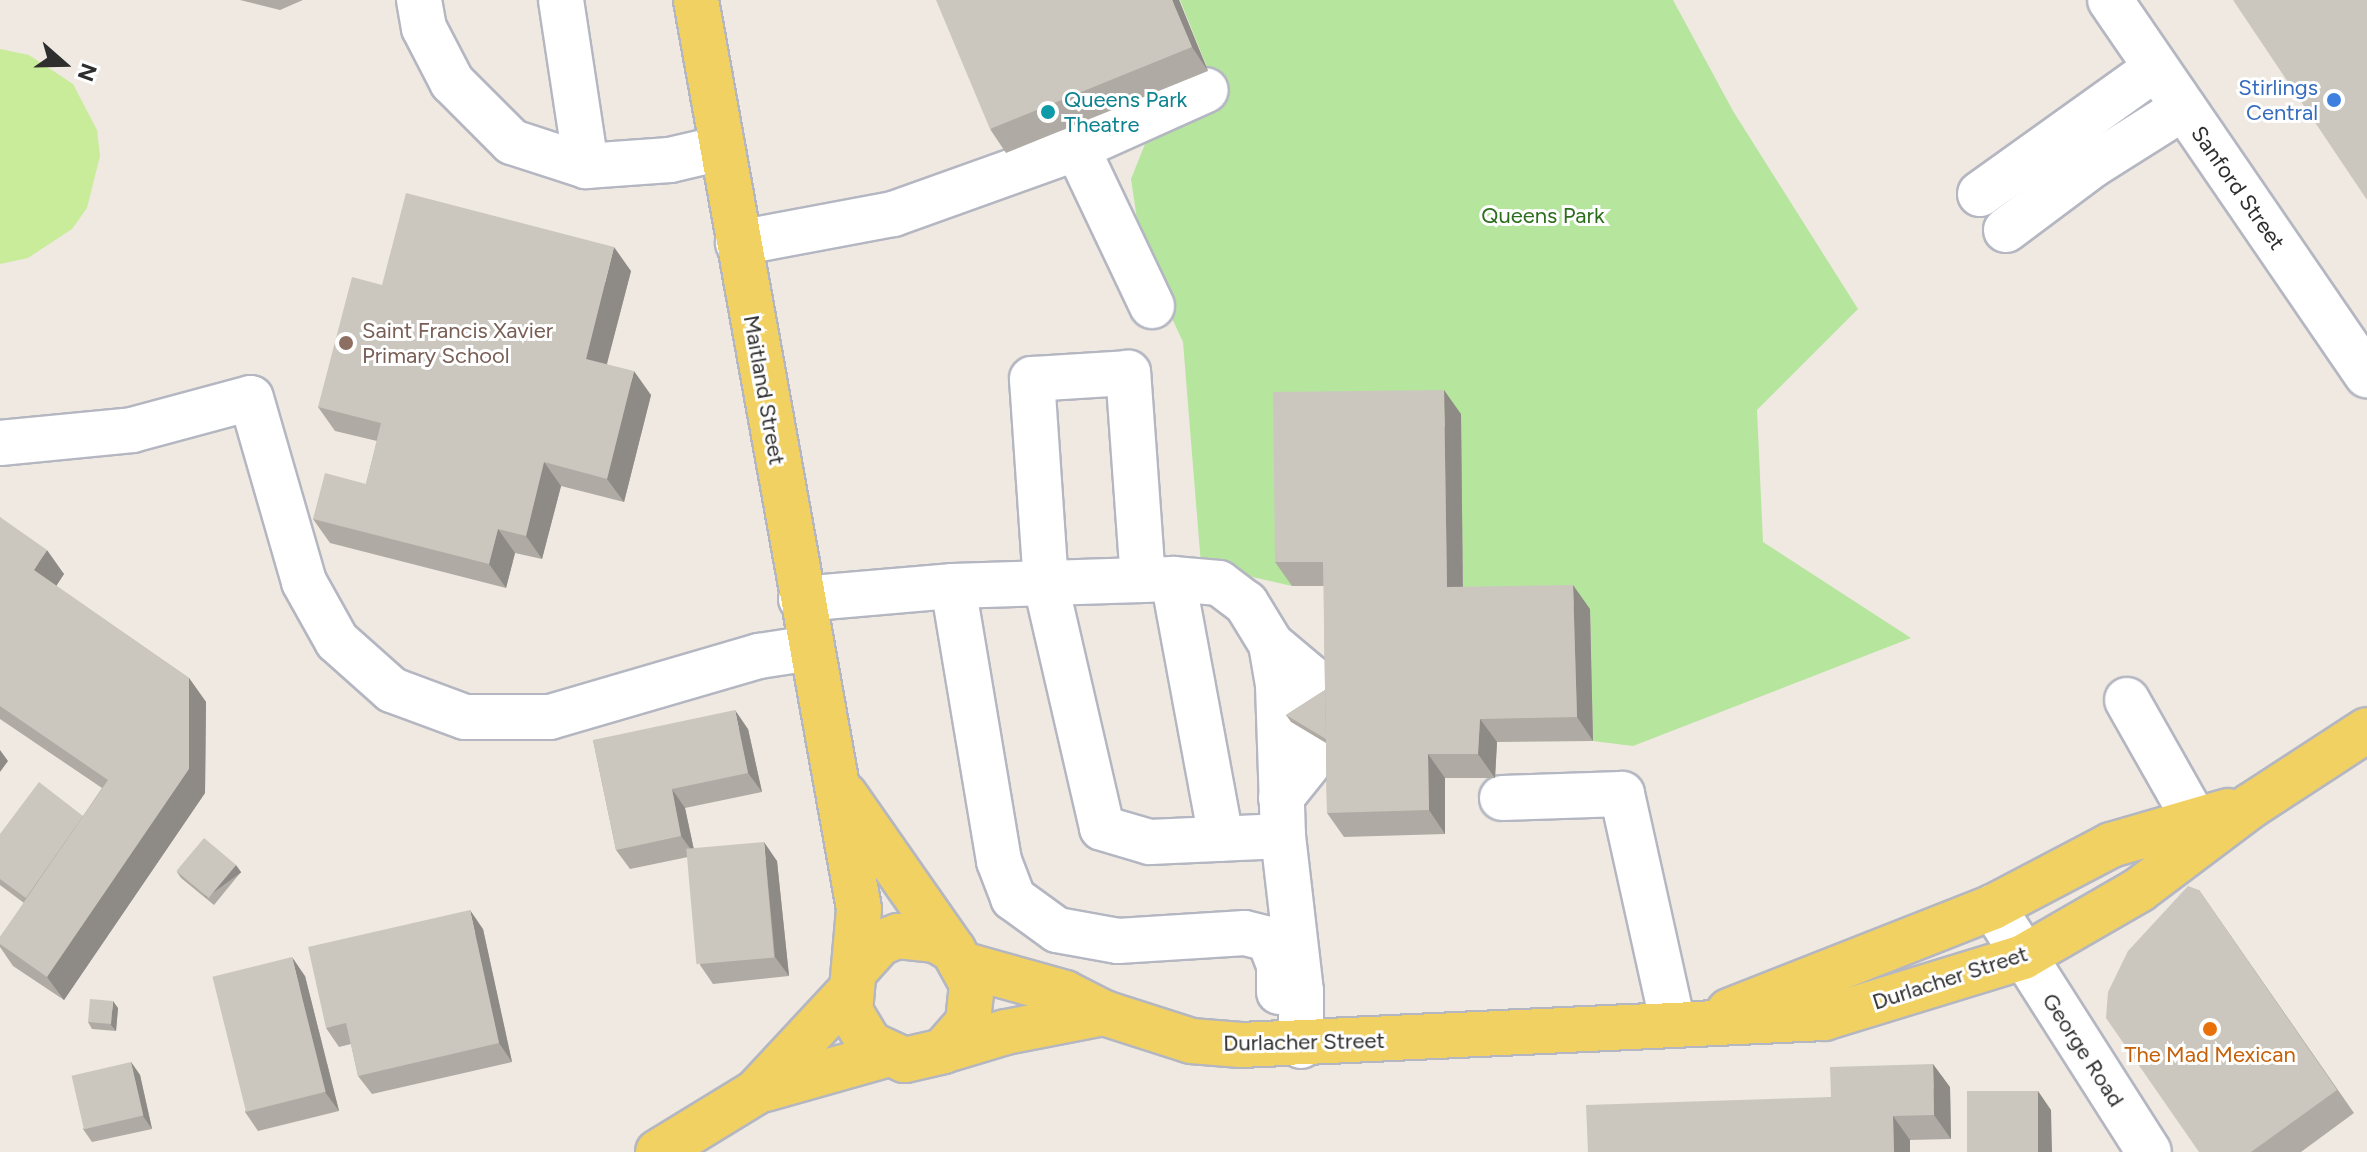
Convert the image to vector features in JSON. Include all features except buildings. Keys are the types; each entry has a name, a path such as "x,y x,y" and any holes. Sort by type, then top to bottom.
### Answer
{"main road":[{"name":"Maitland Street","path":"696,0 859,909 852,982"},
{"name":"Durlacher Street","path":"959,958 1065,993 1104,1013 1191,1041 1290,1046 1824,1018 2023,957 2139,890 2252,805 2367,730"},
{"name":"Maitland Street","path":"835,779 959,958"},
{"name":"Durlacher Street","path":"1687,1023 1993,907 2111,845 2252,805"},
{"path":"658,1152 756,1092 886,1055 925,1059 943,1051 958,1039 971,1013 972,984 959,958 927,937 898,936 872,949 852,982 756,1092"},
{"path":"852,982 858,1029 886,1055"},
{"name":"Durlacher Street","path":"943,1051 1006,1032 1104,1013"}],"street":[{"path":"419,0 424,28 452,82 512,142 586,166 670,160 721,148"},
{"path":"561,0 586,166"},
{"name":"Sanford Street","path":"2110,0 2367,375"},
{"path":"1980,194 2156,68"},
{"path":"738,243 893,214 1077,148 1206,90"},
{"path":"2006,230 2093,165 2183,108"},
{"path":"1077,148 1152,306"},
{"path":"801,599 953,586 1046,585 1158,580 1219,583 1246,603 1271,644 1310,677 1315,720 1313,758 1282,817 1221,839 1140,842 1102,828 1046,585 1032,379 1128,373 1158,580 1221,839"},
{"path":"0,443 132,430 251,398 304,582 337,641 392,690 465,717 550,717 759,656 811,648"},
{"path":"953,586 999,861 1013,898 1057,930 1102,938 1194,940 1245,933 1269,939 1279,965 1290,1046"},
{"path":"1271,644 1278,685 1282,817 1301,991 1290,1046"},
{"path":"2127,700 2195,820"},
{"path":"1502,798 1622,794 1687,1023"},
{"name":"George Road","path":"1993,907 2149,1152"}],"green space":[{"name":"Queens Park","path":"1180,0 1673,0 1733,111 1858,309 1757,410 1763,542 1911,638 1633,746 1593,741 1590,609 1463,611 1460,414 1290,416 1292,586 1201,565 1183,342 1142,253 1131,179 1147,139 1221,102"},
{"path":"0,49 29,55 73,84 97,130 100,156 87,208 72,229 28,258 0,264"}],"place":[{"name":"Stirlings Central","path":"2334,100"},
{"name":"Queens Park Theatre","path":"1048,112"},
{"name":"Saint Francis Xavier Primary School","path":"346,343"},
{"name":"The Mad Mexican","path":"2210,1029"}]}
